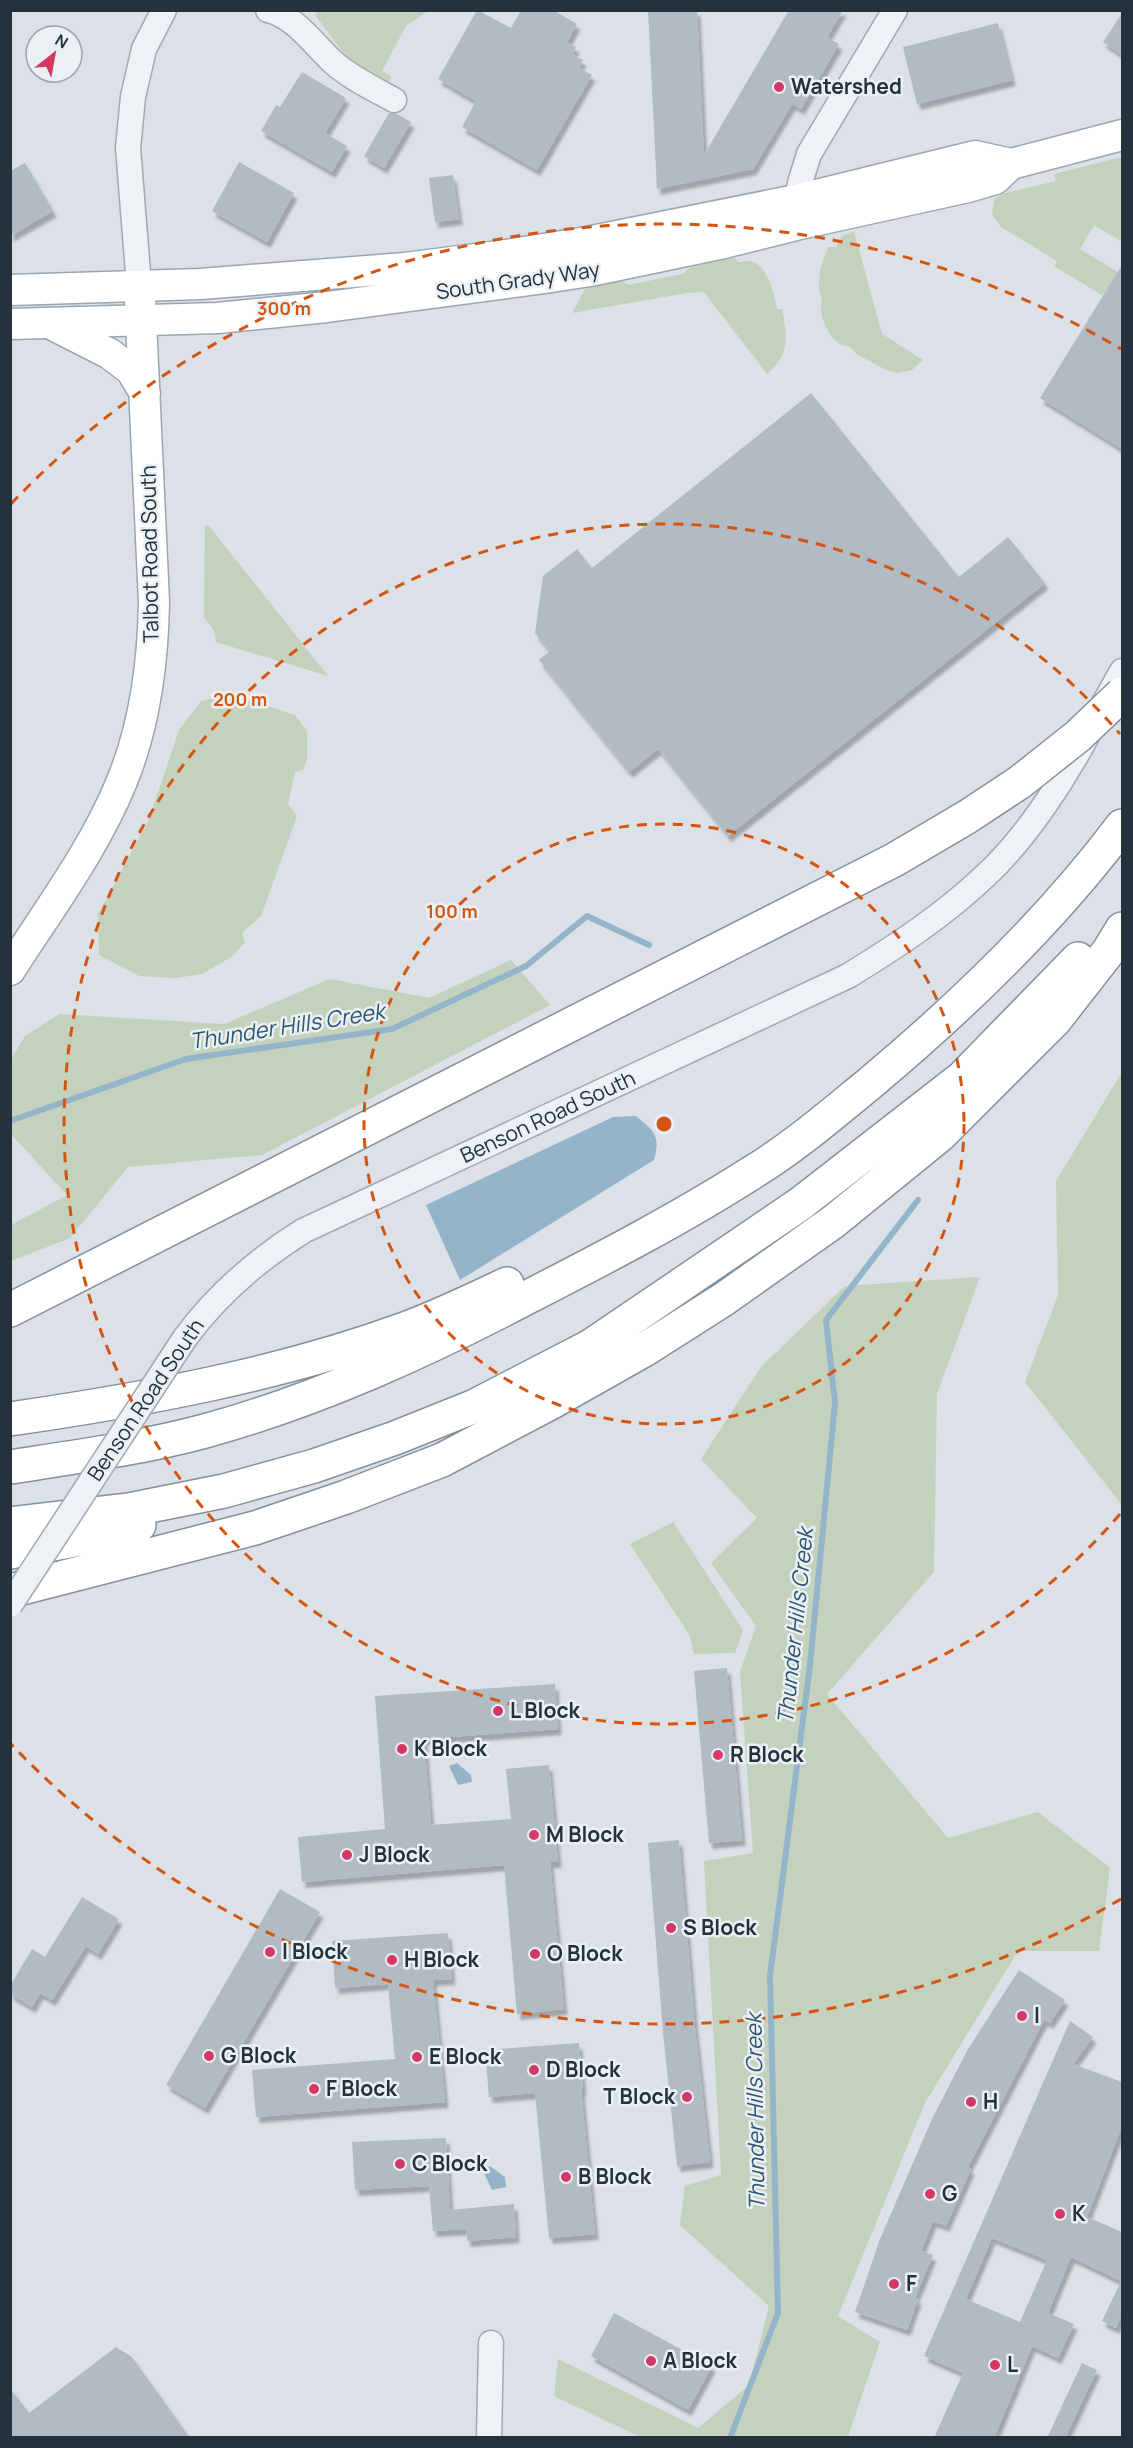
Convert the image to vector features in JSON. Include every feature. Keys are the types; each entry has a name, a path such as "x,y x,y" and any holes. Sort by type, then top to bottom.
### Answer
{"highway":[{"path":"10,1310 894,860 968,817 1020,782 1078,736 1122,694"},
{"path":"10,1467 205,1431 318,1394 401,1359 490,1317 602,1259 754,1172 817,1126 939,1024 1049,916 1122,825"},
{"path":"10,1524 129,1510 224,1491 314,1466 395,1438 475,1406 591,1346 800,1204 962,1078 1033,1008 1104,932 1122,908"},
{"path":"10,1591 255,1528 346,1497 442,1460 633,1356 724,1299 833,1222 940,1136 1055,1020 1108,952 1122,929"},
{"path":"10,1419 86,1408 199,1386 330,1353 403,1330 472,1301 556,1261 654,1209 754,1172"},
{"path":"10,1552 148,1523 224,1491"}],"main road":[{"name":"South Grady Way","path":"10,324 218,318 316,308 590,272 702,248 794,213 975,156 1011,164 1122,135"},
{"name":"South Grady Way","path":"10,290 200,284 405,268 794,213"},
{"name":"Talbot Road South","path":"10,970 106,816 122,781 137,738 144,702 154,624 139,285"},
{"path":"48,323 85,340 117,359 131,370 145,393"}],"street":[{"path":"794,213 809,154 895,10"},
{"path":"139,285 128,148 133,96 144,49 163,11"},
{"path":"276,11 308,37 335,64 394,100"},
{"name":"Benson Road South","path":"10,1605 185,1338 216,1299 236,1280 276,1248 303,1231 848,976 902,943 987,875 1030,824 1082,746 1122,670"},
{"path":"489,2438 491,2343"}],"green space":[{"path":"319,10 428,11 406,26 382,71 392,77 388,82 348,59 315,15"},
{"path":"1122,157 1122,242 1094,225 1080,249 1118,272 1103,296 1054,266 1057,261 1001,227 992,215 994,200 1001,194 1056,181 1054,174"},
{"path":"854,231 882,334 923,360 912,370 898,373 886,370 857,354 850,347 837,342 827,329 822,314 819,287 823,260 828,247 836,247 842,236"},
{"path":"734,258 738,262 748,261 761,267 769,280 777,309 782,309 786,336 784,352 775,367 767,374 704,292 572,313 586,287 621,280 628,285 682,274 691,267"},
{"path":"205,525 210,527 328,676 216,642 214,630 204,617"},
{"path":"219,697 240,700 242,698 295,715 307,731 307,760 303,770 295,772 288,804 297,816 261,916 242,933 245,942 233,956 202,974 176,978 139,976 99,955 98,914 148,822 179,730 201,701"},
{"path":"511,960 550,1005 262,1155 128,1167 70,1238 11,1261 11,1225 67,1195 10,1133 11,1059 25,1036 59,1014 224,1024 330,979 429,998"},
{"path":"1122,1072 1122,1505 1025,1382 1058,1295 1056,1181"},
{"path":"980,1277 937,1394 934,1572 827,1694 948,1838 1038,1812 1110,1868 1099,1951 1018,1951 925,2103 838,2316 880,2342 848,2437 640,2437 554,2396 558,2359 698,2428 749,2385 769,2306 680,2225 685,2186 721,2175 704,1861 753,1853 740,1672 756,1626 711,1563 757,1518 701,1459 761,1367 845,1286"},
{"path":"673,1522 743,1630 735,1653 694,1654 690,1636 630,1544"}],"water":[{"path":"636,1116 651,1130 656,1139 654,1160 460,1280 426,1205 613,1117"},
{"path":"457,1763 471,1775 472,1782 458,1785 449,1766"},
{"path":"490,2166 505,2177 506,2187 492,2190 483,2171"}],"building":[{"path":"477,10 511,28 521,10 553,10 577,24 567,42 576,47 572,54 583,60 579,68 592,75 537,170 462,127 476,101 438,79"},
{"name":"Watershed","path":"648,10 697,10 704,155 789,10 843,10 827,37 839,44 801,109 792,104 753,169 657,189"},
{"path":"1122,13 1122,55 1103,42"},
{"path":"998,23 1012,80 917,104 903,47"},
{"path":"302,72 346,98 325,133 347,146 332,172 261,131 276,105 280,107"},
{"path":"389,113 397,114 411,122 384,168 364,156"},
{"path":"239,162 294,193 267,242 212,211"},
{"path":"25,163 53,211 10,236 10,171"},
{"path":"453,175 459,219 435,222 429,178"},
{"path":"1122,265 1122,449 1040,398"},
{"path":"811,393 959,577 1008,537 1045,583 728,836 658,749 629,772 539,660 550,651 535,633 543,576 577,549 592,568"},
{"name":"R Block","path":"727,1668 742,1840 709,1843 694,1671"},
{"path":"555,1684 558,1729 424,1739 431,1825 511,1819 506,1769 549,1765 558,1862 550,1862 564,2009 517,2014 504,1865 302,1882 298,1837 385,1829 375,1696"},
{"path":"679,1840 695,2029 710,2162 677,2166 663,2032 648,1843"},
{"path":"280,1889 320,1912 205,2108 166,2085"},
{"path":"82,1897 119,1919 98,1954 86,1946 52,2000 40,1993 32,2007 10,1994 10,1986 32,1949 45,1957"},
{"path":"448,1933 452,1979 433,1980 445,2102 256,2117 252,2070 395,2059 388,1984 335,1988 332,1941"},
{"path":"1019,1970 1065,2000 1050,2023 1044,2020 968,2167 971,2169 946,2226 933,2221 921,2251 933,2255 915,2298 918,2299 907,2330 855,2312 880,2239 932,2119 968,2049"},
{"path":"1070,2021 1093,2037 1073,2064 1122,2082 1122,2126 1087,2217 1122,2232 1122,2314 1116,2328 1102,2321 1121,2281 1071,2257 1048,2313 1074,2324 1058,2358 1032,2346 994,2438 934,2438 963,2373 924,2356","holes":["992,2238 1047,2260 1020,2322 966,2299"]},
{"path":"579,2043 583,2090 581,2090 595,2234 549,2238 535,2093 489,2097 485,2050"},
{"name":"C Block","path":"446,2138 450,2210 514,2204 516,2237 467,2241 466,2229 433,2231 429,2186 355,2190 352,2142"},
{"name":"A Block","path":"614,2313 712,2366 688,2410 591,2356"},
{"path":"116,2347 132,2357 190,2438 10,2438 10,2388 29,2413"},
{"path":"1082,2363 1097,2370 1065,2438 1047,2438"}],"waterway":[{"name":"Thunder Hills Creek","path":"10,1121 186,1059 392,1029 526,966 587,916 649,945"},
{"name":"Thunder Hills Creek","path":"730,2438 778,2313 770,1976 810,1665 835,1403 826,1320 918,1200"}],"place":[{"name":"Watershed","path":"779,87"},
{"name":"L Block","path":"498,1711"},
{"name":"K Block","path":"402,1749"},
{"name":"R Block","path":"718,1755"},
{"name":"M Block","path":"534,1835"},
{"name":"J Block","path":"347,1855"},
{"name":"S Block","path":"671,1928"},
{"name":"I Block","path":"270,1952"},
{"name":"O Block","path":"535,1954"},
{"name":"H Block","path":"392,1960"},
{"name":"I","path":"1022,2016"},
{"name":"G Block","path":"209,2056"},
{"name":"E Block","path":"417,2057"},
{"name":"D Block","path":"534,2070"},
{"name":"F Block","path":"314,2089"},
{"name":"T Block","path":"687,2097"},
{"name":"H","path":"971,2102"},
{"name":"C Block","path":"400,2164"},
{"name":"B Block","path":"566,2177"},
{"name":"G","path":"930,2194"},
{"name":"K","path":"1060,2214"},
{"name":"F","path":"894,2284"},
{"name":"A Block","path":"651,2361"},
{"name":"L","path":"995,2365"}]}
